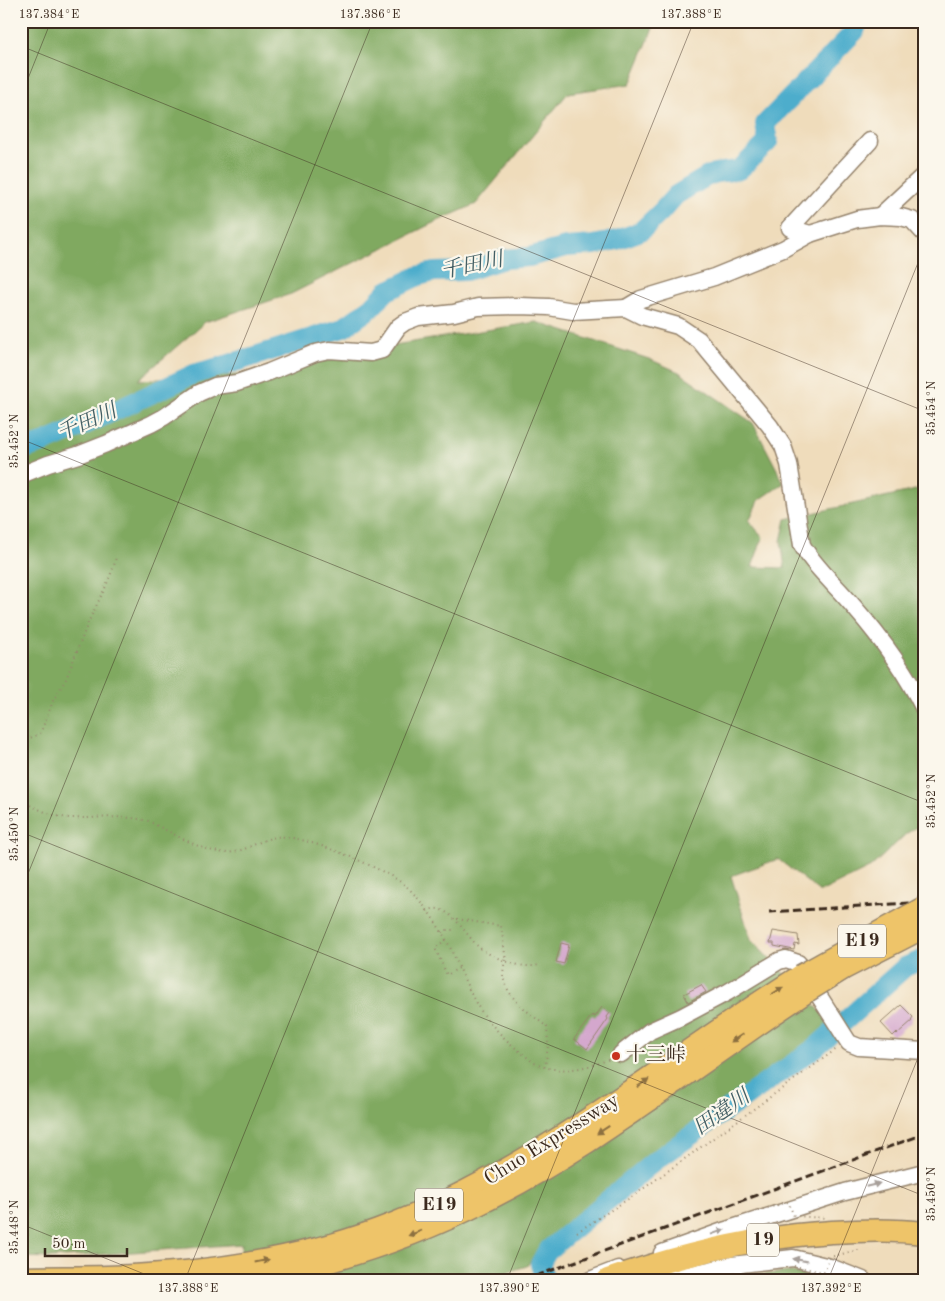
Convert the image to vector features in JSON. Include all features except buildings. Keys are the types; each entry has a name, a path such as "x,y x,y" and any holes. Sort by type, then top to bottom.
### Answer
{"highway":[{"name":"Chuo Expressway","path":"254,1280 342,1259 422,1230 474,1206 547,1166 604,1130 804,984 924,908"},
{"name":"Chuo Expressway","path":"21,1278 152,1275 237,1266 292,1255 377,1231 459,1196 537,1153 771,995 844,968 924,927"},
{"name":"19","path":"608,1280 689,1254 744,1242 797,1234 890,1229 924,1232"},
{"name":"19","path":"642,1280 701,1262 794,1245 856,1240 924,1243"}],"street":[{"path":"810,234 790,228 870,141"},
{"path":"880,216 924,175"},
{"path":"21,475 48,464 78,456 151,424 164,418 199,392 215,386 237,383 315,353 329,350 371,353 382,350 398,327 405,322 418,318 454,313 478,307 549,307 573,311 626,308 641,299 714,277 783,249 810,234 857,219 880,216 912,220 924,233"},
{"path":"626,308 642,316 678,326 699,340 770,426 782,446 789,464 800,536 807,555 854,606 886,647 900,666 924,709"},
{"path":"621,1054 650,1031 689,1013 786,958 798,962 847,1040 859,1047 924,1051"},
{"path":"590,1280 726,1230 845,1192 922,1172"},
{"path":"664,1280 732,1265 793,1258 830,1267 863,1280"}],"path":[{"path":"21,737 30,738 40,734 53,701 66,679 88,623 106,586 116,557"},
{"path":"21,802 44,812 69,818 125,817 140,819 156,824 202,847 218,852 242,851 276,837 283,837 311,843 342,853 396,879 406,886 442,932 479,1008 512,1044 534,1062 545,1067 567,1070 595,1065 621,1054"},
{"path":"427,912 436,909 446,912 456,919 480,948 505,961 530,968 538,965"},
{"path":"456,919 502,926 505,961 503,976 509,992 516,1002 547,1026 548,1046 545,1067"},
{"path":"442,932 454,930"},
{"path":"446,940 436,947 436,950 447,974 459,968"},
{"path":"578,1232 636,1194 847,1040"},
{"path":"758,1211 788,1202 794,1216 826,1218"},
{"path":"794,1266 824,1272 830,1257 862,1249"}],"green space":[{"path":"21,21 656,21 630,84 568,93 476,204 431,224 291,294 205,322 138,380 242,375 328,360 376,348 536,322 649,359 679,372 753,423 784,483 758,501 749,521 763,537 752,567 785,568 781,541 786,519 924,488 924,822 906,834 871,867 820,892 778,859 731,876 751,940 835,1026 785,1063 648,1157 538,1250 527,1266 480,1280 236,1280 242,1244 51,1258 21,1257"},
{"path":"789,1272 827,1280 733,1280 747,1276"}],"waterway":[{"name":"千田川","path":"21,450 72,431 194,374 343,328 371,308 387,291 418,276 434,272 466,271 504,259 529,257 566,247 594,245 617,240 641,231 676,195 715,173 739,170 768,142 765,124 855,31 858,21"},
{"name":"田違川","path":"545,1280 540,1264 547,1251 655,1161 815,1048 905,967 924,959"}],"railway":[{"path":"769,912 924,902"},
{"path":"525,1280 924,1134"}],"place":[{"name":"十三峠","path":"616,1056"}]}
